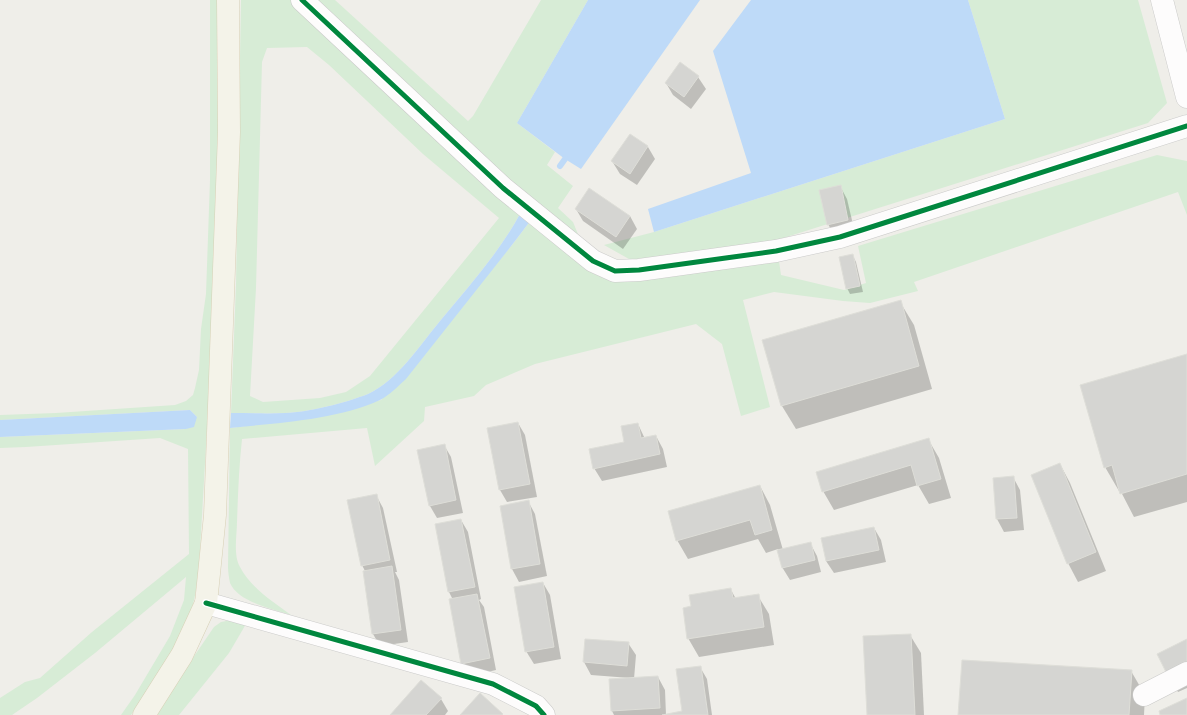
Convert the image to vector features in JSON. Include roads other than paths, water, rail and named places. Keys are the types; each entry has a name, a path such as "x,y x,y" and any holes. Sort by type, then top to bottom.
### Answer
{"main road":[{"path":"144,715 182,655 206,603 215,515 229,132 228,0"}],"street":[{"path":"302,0 503,188 593,261 615,271 639,270 776,251 840,237 1187,126"},
{"path":"1162,0 1187,97"},
{"path":"206,603 493,684 536,706 544,715"},
{"path":"1144,695 1187,673"}],"water":[{"path":"588,0 700,0 581,169 565,159 517,123"},
{"path":"751,0 968,0 1005,119 654,232 648,209 751,173 713,51"},
{"path":"521,212 531,220 406,379 387,396 363,407 326,416 306,420 230,428 231,413 278,413 305,411 349,401 379,388 398,372 407,362 494,255 513,227"},
{"path":"190,410 197,417 194,427 186,429 0,437 0,420"}],"waterway":[{"path":"560,166 565,159"}]}
